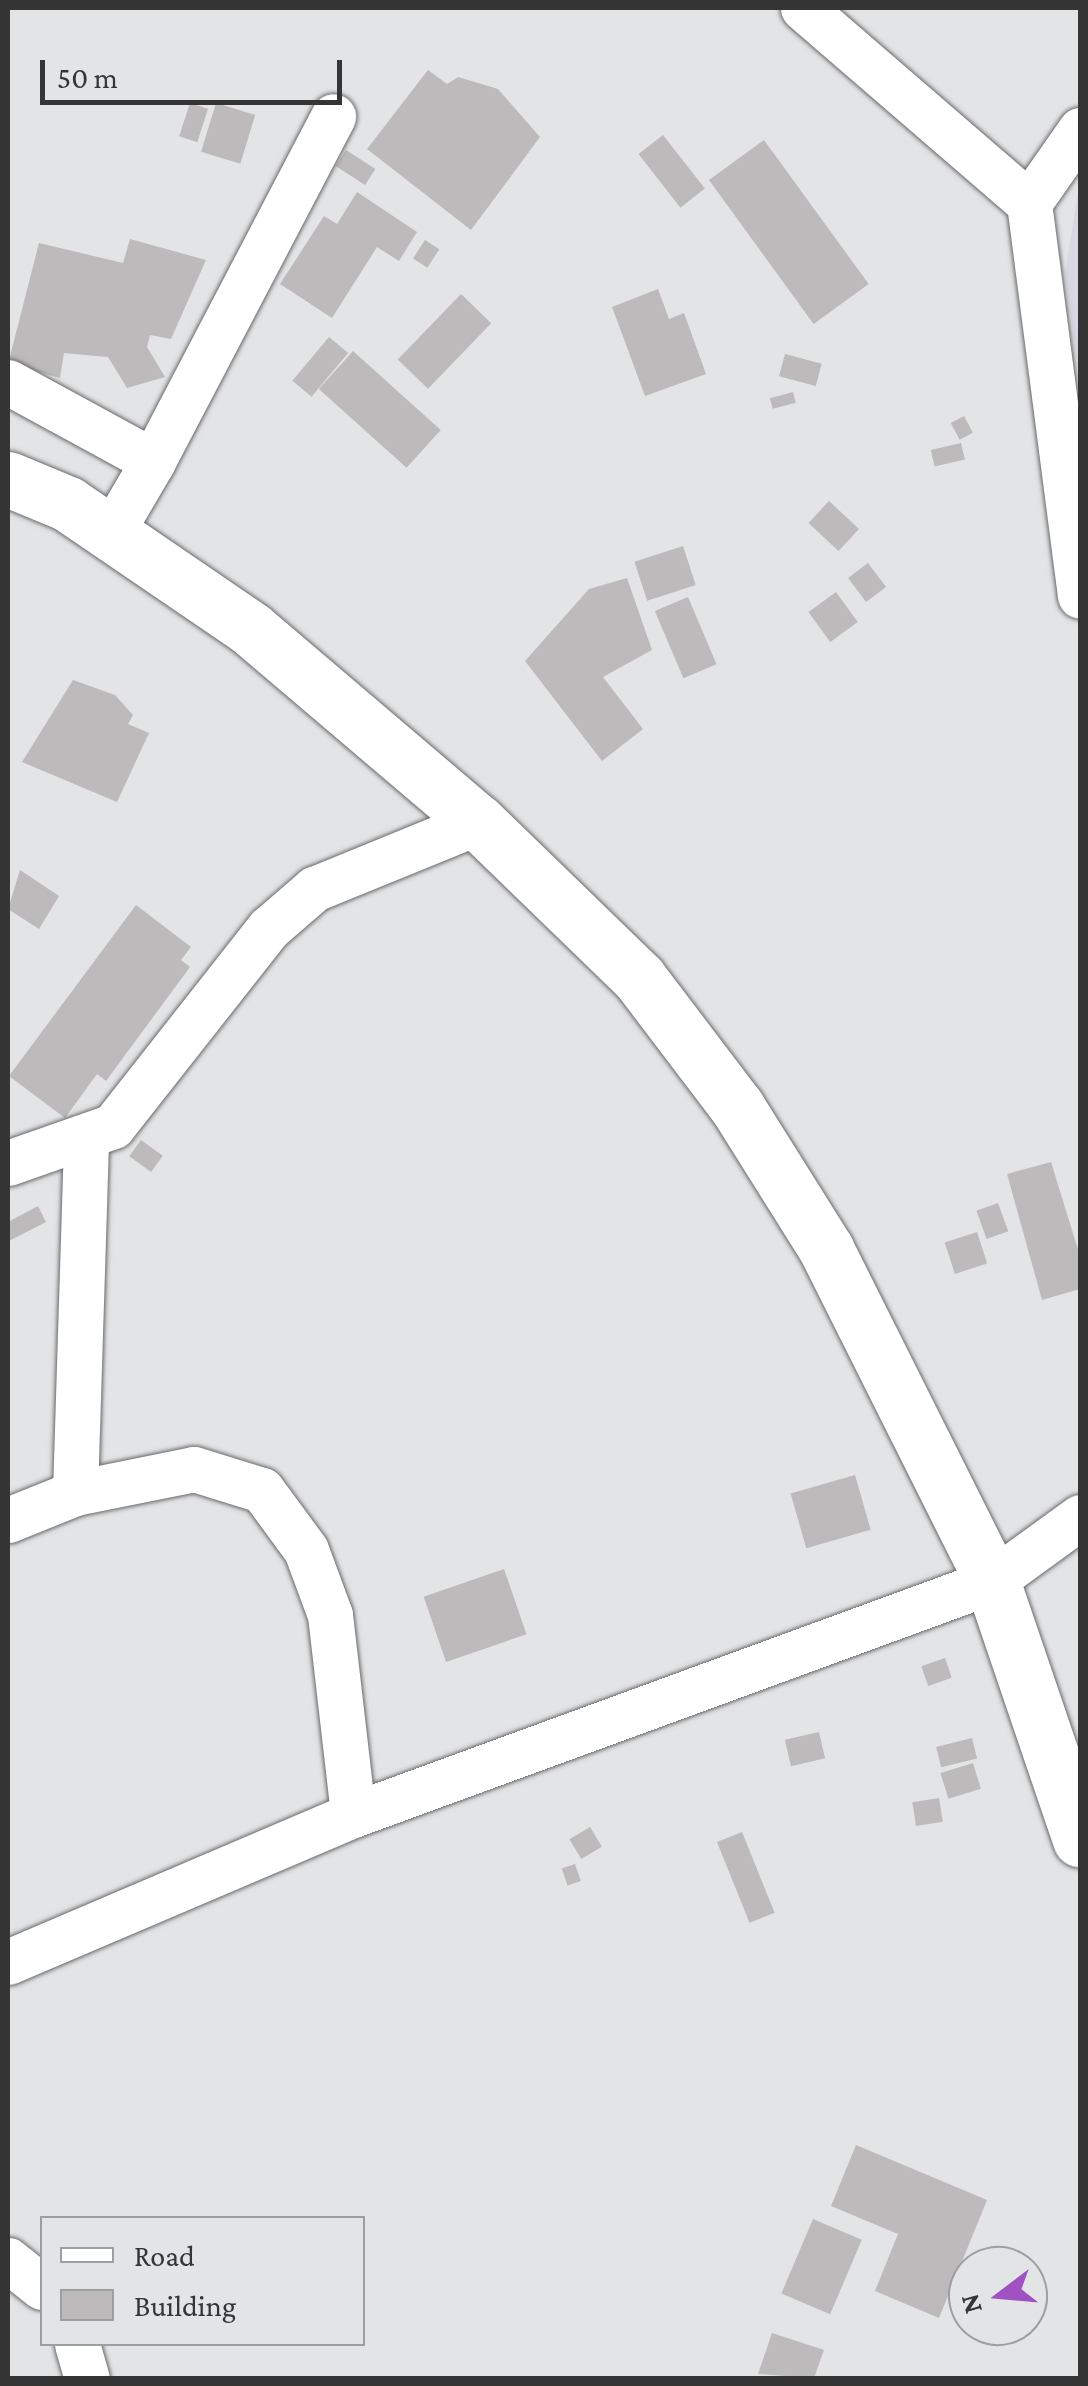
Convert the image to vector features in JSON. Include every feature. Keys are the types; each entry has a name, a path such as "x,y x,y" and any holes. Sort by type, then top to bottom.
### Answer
{"street":[{"path":"803,8 1029,202 1080,596"},
{"path":"111,533 153,462 333,116"},
{"path":"1029,202 1080,130"},
{"path":"8,382 153,462"},
{"path":"8,479 111,533 251,629 478,822 639,978 737,1107 826,1249 992,1582 1080,1839"},
{"path":"8,1163 86,1141 136,1102 269,928 314,889 478,822"},
{"path":"75,1492 86,1141"},
{"path":"8,1520 75,1492 194,1469 262,1490 306,1550 330,1615 354,1815"},
{"path":"8,1962 354,1815 992,1582 1080,1517"},
{"path":"8,2260 40,2285"},
{"path":"78,2346 87,2378"}],"shaded area":[{"path":"1080,181 1080,383 1065,273"}],"building":[{"path":"428,70 447,84 458,77 498,89 540,137 471,230 367,149"},
{"path":"190,103 208,109 197,142 179,136"},
{"path":"216,103 255,115 240,164 201,152"},
{"path":"663,135 705,189 680,208 639,154"},
{"path":"764,140 869,284 814,324 709,180"},
{"path":"346,150 375,169 365,185 336,166"},
{"path":"357,192 417,232 399,261 377,247 332,318 280,284 324,216 337,224"},
{"path":"130,239 206,260 171,339 150,335 147,347 165,377 127,388 108,357 64,353 60,378 8,364 39,243 123,263"},
{"path":"425,240 439,249 427,268 413,258"},
{"path":"658,289 669,319 684,313 706,374 645,396 612,307"},
{"path":"461,294 491,323 428,389 398,359"},
{"path":"329,337 348,353 312,397 292,381"},
{"path":"353,351 441,430 407,468 319,389"},
{"path":"785,354 822,364 816,386 779,376"},
{"path":"793,392 796,403 773,409 770,398"},
{"path":"964,416 973,433 960,440 951,423"},
{"path":"961,443 965,460 935,467 931,450"},
{"path":"829,501 859,529 839,551 809,523"},
{"path":"683,546 696,585 647,601 634,562"},
{"path":"868,563 886,587 866,602 848,578"},
{"path":"627,578 652,650 603,677 643,729 602,761 525,661 589,589"},
{"path":"836,592 858,622 830,642 808,612"},
{"path":"688,597 717,664 683,678 655,611"},
{"path":"73,680 115,695 133,715 128,724 149,733 117,802 22,762"},
{"path":"20,870 59,896 39,929 8,909"},
{"path":"136,905 191,947 181,960 190,967 106,1081 97,1074 65,1118 9,1076"},
{"path":"141,1140 163,1156 151,1172 129,1156"},
{"path":"1051,1162 1080,1256 1080,1289 1042,1300 1007,1174"},
{"path":"998,1203 1008,1231 987,1239 976,1211"},
{"path":"38,1206 46,1222 9,1241 8,1222"},
{"path":"977,1232 987,1263 955,1274 945,1243"},
{"path":"855,1475 871,1530 806,1548 791,1493"},
{"path":"504,1569 526,1634 446,1662 424,1597"},
{"path":"945,1658 952,1678 928,1686 921,1666"},
{"path":"819,1732 825,1758 791,1766 785,1740"},
{"path":"972,1738 977,1758 941,1767 936,1747"},
{"path":"973,1763 981,1789 948,1799 940,1773"},
{"path":"939,1798 943,1822 916,1826 912,1802"},
{"path":"590,1827 602,1847 581,1859 569,1839"},
{"path":"742,1832 775,1913 750,1923 717,1842"},
{"path":"575,1864 581,1881 568,1886 562,1869"},
{"path":"856,2145 987,2200 968,2246 948,2246 948,2296 939,2318 875,2291 898,2234 831,2206"},
{"path":"813,2219 862,2240 830,2314 781,2294"},
{"path":"772,2333 824,2350 814,2378 758,2374"}]}
